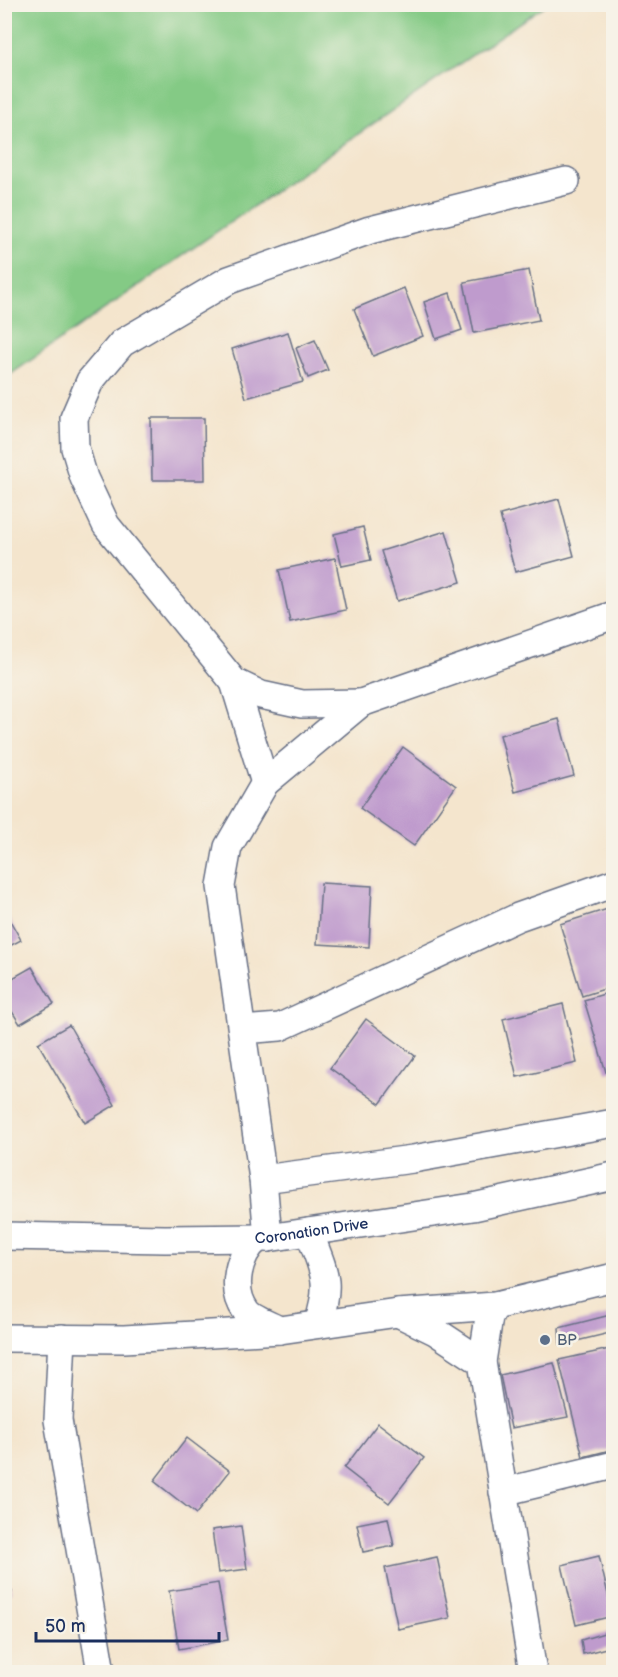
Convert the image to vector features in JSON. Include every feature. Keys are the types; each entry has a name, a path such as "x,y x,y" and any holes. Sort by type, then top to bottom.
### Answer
{"street":[{"path":"265,783 234,682 106,525 84,478 75,448 74,418 90,381 122,343 229,280 370,230 566,181"},
{"path":"234,682 261,695 302,704 361,703 614,615"},
{"path":"280,1330 246,1312 237,1290 240,1265 251,1244 263,1238 263,1179 221,886 228,847 265,783 361,703"},
{"path":"242,1030 280,1027 518,917 614,883"},
{"path":"263,1179 413,1159 614,1123"},
{"name":"Coronation Drive","path":"4,1236 263,1238 473,1207 614,1176"},
{"path":"309,1232 326,1279 325,1304 318,1324"},
{"path":"4,1338 124,1339 280,1330 398,1313 495,1306 614,1277"},
{"path":"495,1306 489,1317 482,1362 533,1672"},
{"path":"398,1313 435,1331 482,1362"},
{"path":"62,1338 58,1420 101,1672"},
{"path":"503,1492 614,1465"}],"green space":[{"path":"5,4 545,4 545,5 5,378"}],"building":[{"path":"529,270 539,320 474,333 464,282"},
{"path":"404,288 423,336 373,356 354,309"},
{"path":"450,293 462,330 436,339 424,302"},
{"path":"288,332 303,382 246,398 232,349"},
{"path":"315,340 328,370 308,378 296,348"},
{"path":"151,418 204,418 205,480 152,480"},
{"path":"559,499 574,556 515,572 500,515"},
{"path":"363,527 371,560 342,566 334,534"},
{"path":"446,531 461,582 397,601 381,551"},
{"path":"335,558 346,610 290,622 279,570"},
{"path":"559,719 574,776 515,792 500,735"},
{"path":"403,747 456,786 414,846 360,808"},
{"path":"321,883 372,886 369,947 317,944"},
{"path":"614,907 614,986 582,996 560,924"},
{"path":"4,910 21,940 4,949"},
{"path":"32,967 54,1004 20,1024 4,999 4,983"},
{"path":"614,991 614,1070 606,1072 584,1000"},
{"path":"563,1004 577,1063 517,1077 503,1019"},
{"path":"366,1019 415,1056 380,1104 330,1068"},
{"path":"69,1025 115,1105 85,1123 38,1043"},
{"path":"614,1314 614,1332 560,1345 559,1328"},
{"path":"614,1348 614,1449 583,1457 559,1360"},
{"path":"554,1363 568,1417 511,1428 500,1375"},
{"path":"378,1423 424,1458 389,1503 344,1468"},
{"path":"187,1438 230,1471 196,1514 154,1481"},
{"path":"388,1518 394,1546 363,1552 357,1524"},
{"path":"241,1526 247,1569 218,1573 212,1530"},
{"path":"599,1556 613,1616 576,1625 562,1565"},
{"path":"437,1557 450,1618 398,1629 385,1568"},
{"path":"4,1571 12,1592 4,1595"},
{"path":"218,1583 228,1640 179,1649 169,1591"},
{"path":"614,1630 614,1646 583,1654 581,1640"}],"place":[{"name":"BP","path":"545,1340"}]}
